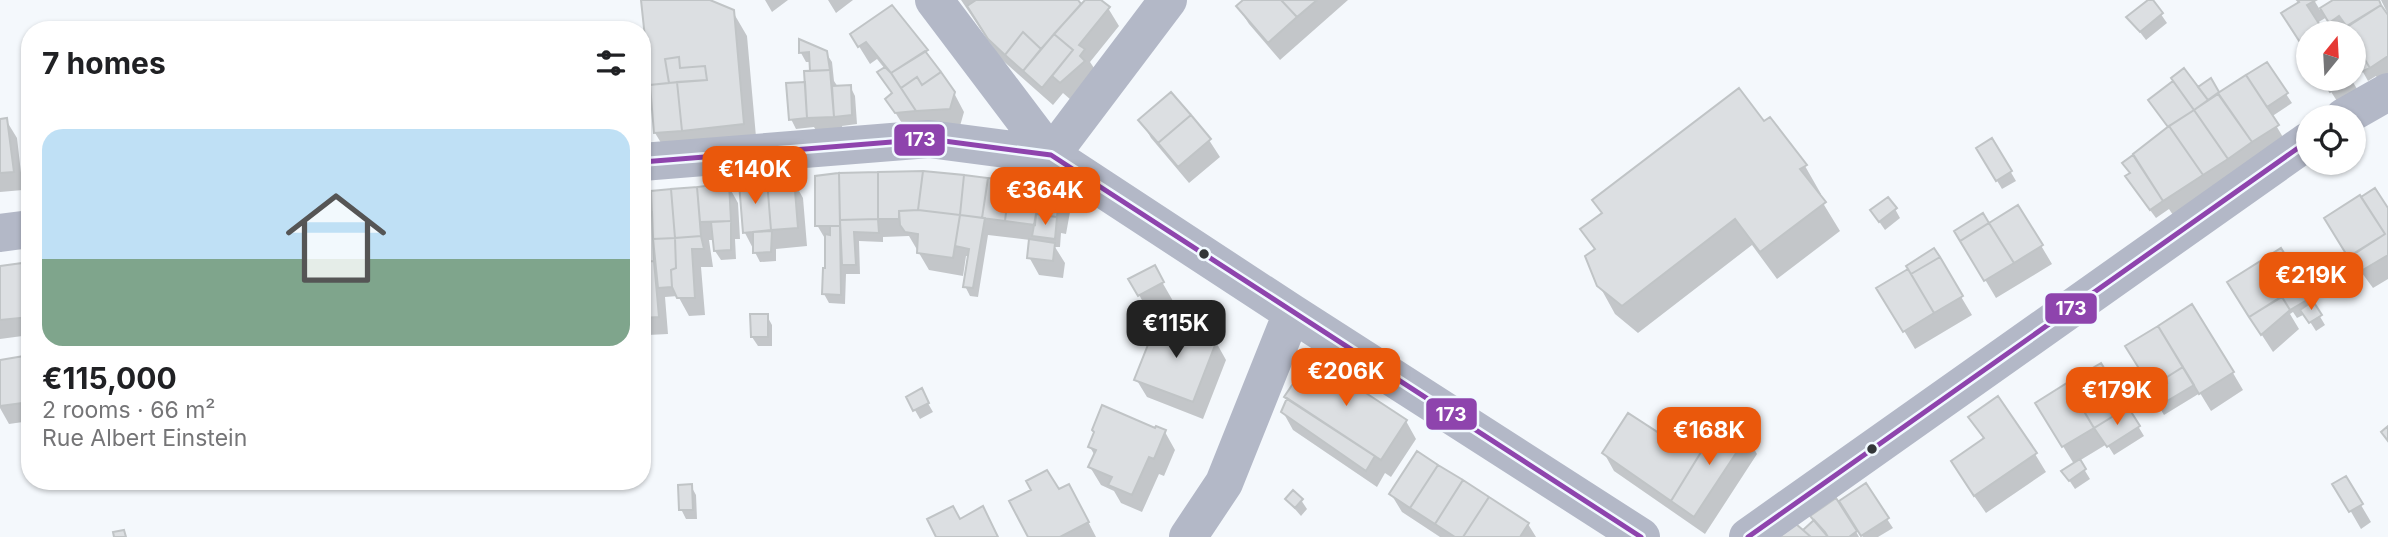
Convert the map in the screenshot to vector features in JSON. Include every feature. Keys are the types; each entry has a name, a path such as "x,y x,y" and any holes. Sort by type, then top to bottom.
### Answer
{"street":[{"path":"934,0 1051,155 1641,537"},
{"path":"1051,155 1168,0"},
{"path":"2365,105 2388,92"},
{"path":"651,161 929,139 1051,155"},
{"path":"1748,537 2296,149"},
{"path":"0,233 21,230"},
{"path":"1188,537 1224,484 1292,313"}],"building":[{"path":"641,0 710,0 734,10 744,124 682,131 677,82 707,80 705,66 680,68 679,57 665,59 669,83 651,85 651,21 643,21"},
{"path":"976,0 1078,0 1081,4 1041,49 1023,32 1005,55 988,39 967,6"},
{"path":"1085,0 1101,0 1110,7 1079,45 1085,49 1080,56 1085,61 1060,83 1052,76 1073,50 1054,34"},
{"path":"1243,0 1281,0 1297,17 1268,43 1236,6"},
{"path":"1281,0 1317,0 1297,17"},
{"path":"2148,0 2153,0 2163,13 2140,32 2126,17"},
{"path":"2297,0 2316,0 2307,5 2317,21 2296,21 2296,36 2281,13 2299,2"},
{"path":"2333,0 2379,0 2381,5 2356,21 2343,21 2339,16 2328,21 2320,8"},
{"path":"892,5 928,50 891,73 866,42 858,47 850,34"},
{"path":"2381,5 2388,15 2388,56 2370,68 2366,62 2366,21 2355,21"},
{"path":"1023,32 1041,49 1023,71 1005,55"},
{"path":"1054,34 1073,50 1042,88 1023,71"},
{"path":"799,39 827,51 830,70 810,71 809,52 799,53"},
{"path":"925,51 941,72 922,85 917,77 901,88 891,73"},
{"path":"679,57 680,68 705,66 707,80 669,83 665,59"},
{"path":"2267,62 2288,93 2267,107 2246,75"},
{"path":"885,67 916,111 895,113 885,99 892,93 877,72"},
{"path":"2184,68 2208,100 2194,110 2171,78"},
{"path":"830,70 834,117 807,118 804,71"},
{"path":"941,72 955,92 950,109 916,111 901,88 917,77 922,85"},
{"path":"2246,75 2279,125 2252,142 2218,93"},
{"path":"2211,78 2219,92 2208,100 2198,87"},
{"path":"2173,81 2194,110 2168,127 2148,100"},
{"path":"677,82 682,131 654,133 651,85"},
{"path":"805,82 807,118 789,120 786,83"},
{"path":"851,85 852,115 834,117 832,86"},
{"path":"1739,88 1764,121 1770,117 1807,165 1800,169 1826,202 1760,252 1735,219 1622,306 1597,286 1585,256 1595,249 1580,229 1602,213 1592,200"},
{"path":"1171,92 1191,115 1158,143 1138,120"},
{"path":"2218,94 2252,142 2228,159 2194,110"},
{"path":"2194,110 2228,159 2203,175 2169,126"},
{"path":"1191,115 1211,139 1178,167 1158,143"},
{"path":"7,118 14,172 0,173 0,119"},
{"path":"2169,126 2203,175 2163,201 2133,154"},
{"path":"1992,138 2012,171 1996,181 1976,148"},
{"path":"2133,155 2163,201 2150,210 2125,176 2130,173 2122,163"},
{"path":"923,171 964,175 960,215 918,210"},
{"path":"923,171 918,210 899,211 899,219 878,219 878,172"},
{"path":"878,172 878,219 840,220 839,173"},
{"path":"839,173 840,226 815,226 815,176"},
{"path":"964,175 988,178 982,218 960,215"},
{"path":"794,178 798,228 771,230 767,180"},
{"path":"988,178 1010,181 1005,221 982,218"},
{"path":"767,180 771,230 743,233 739,183"},
{"path":"1010,181 1060,192 1057,217 1036,214 1035,225 1005,221"},
{"path":"729,183 731,221 700,222 697,187"},
{"path":"697,187 701,236 675,238 671,189"},
{"path":"2375,188 2388,208 2388,255 2361,271 2351,256 2385,234 2361,197"},
{"path":"671,189 675,238 653,239 651,191"},
{"path":"2360,195 2385,234 2348,257 2324,218"},
{"path":"1888,197 1897,208 1879,222 1870,210"},
{"path":"2018,205 2043,245 2014,263 1989,223"},
{"path":"918,210 960,215 953,258 917,253 918,234 905,232 900,225 899,211"},
{"path":"651,212 654,261 651,261"},
{"path":"1983,213 1989,223 1960,241 1954,231"},
{"path":"1036,214 1057,217 1055,239 1032,236"},
{"path":"960,215 985,218 973,288 963,287 969,249 955,246"},
{"path":"878,219 879,233 854,232 856,265 842,265 840,220"},
{"path":"731,221 731,250 714,251 711,222"},
{"path":"1989,223 2014,263 1984,281 1960,241"},
{"path":"830,226 840,226 841,295 822,294 825,234 830,235"},
{"path":"772,231 771,252 753,253 753,232"},
{"path":"701,236 704,249 692,249 695,298 677,298 672,287 671,270 676,268 675,238"},
{"path":"675,238 676,268 671,270 672,287 658,288 653,239"},
{"path":"1029,239 1055,243 1053,261 1027,258"},
{"path":"1934,248 1940,257 1911,274 1906,266"},
{"path":"2281,248 2303,283 2249,317 2227,282"},
{"path":"1940,257 1963,296 1934,313 1911,274"},
{"path":"651,261 654,261 659,317 651,317"},
{"path":"21,263 21,318 0,320 0,266"},
{"path":"1155,265 1164,282 1138,296 1128,279"},
{"path":"1908,269 1934,313 1903,332 1876,288"},
{"path":"2303,283 2312,297 2290,310 2282,297"},
{"path":"2282,297 2290,310 2261,335 2249,317"},
{"path":"2313,301 2322,315 2309,323 2300,310"},
{"path":"2192,304 2234,372 2199,394 2158,326"},
{"path":"750,314 768,314 768,337 751,337"},
{"path":"1159,317 1217,340 1193,402 1134,380"},
{"path":"2158,326 2183,367 2164,379 2167,383 2150,393 2136,372 2140,370 2125,346"},
{"path":"21,356 21,403 0,406 0,360"},
{"path":"1311,357 1407,420 1381,460 1284,397"},
{"path":"2101,363 2128,407 2094,428 2067,383"},
{"path":"2183,367 2194,385 2157,407 2150,393 2167,383 2164,379"},
{"path":"2067,383 2094,428 2062,447 2035,403"},
{"path":"922,388 929,403 913,411 906,397"},
{"path":"1998,396 2037,453 1974,496 1951,461 1984,438 1968,417"},
{"path":"1287,398 1375,456 1366,471 1281,412"},
{"path":"1102,405 1155,428 1156,426 1166,430 1154,459 1149,457 1132,495 1108,485 1112,477 1088,467 1096,450 1088,447"},
{"path":"2128,407 2140,426 2107,447 2094,428"},
{"path":"1713,411 1722,418 1671,501 1602,453 1628,413 1676,444 1687,427 1698,434"},
{"path":"1722,418 1748,435 1694,517 1671,501"},
{"path":"2388,426 2388,441 2381,432"},
{"path":"1417,451 1438,465 1410,508 1389,494"},
{"path":"2080,459 2086,469 2069,481 2061,471"},
{"path":"1438,465 1463,480 1435,524 1410,508"},
{"path":"1047,470 1059,489 1069,484 1089,522 1060,537 1028,537 1009,501 1031,490 1026,481"},
{"path":"2346,476 2363,504 2349,512 2332,484"},
{"path":"1463,480 1489,497 1463,537 1455,537 1435,524"},
{"path":"1866,483 1889,518 1861,536 1839,501"},
{"path":"692,484 693,510 679,510 678,485"},
{"path":"1293,490 1303,499 1295,508 1285,499"},
{"path":"1489,497 1529,523 1520,537 1463,537"},
{"path":"1836,498 1857,531 1849,537 1828,537 1810,516"},
{"path":"953,506 960,519 983,506 998,537 936,537 927,519"},
{"path":"1814,520 1828,537 1811,537 1803,530"},
{"path":"1796,524 1811,537 1779,537"},
{"path":"124,530 126,537 114,537 113,532"}],"transit line":[{"name":"173","path":"651,161 929,139 1051,155 1641,537"},
{"name":"173","path":"1748,537 2296,149"}]}
